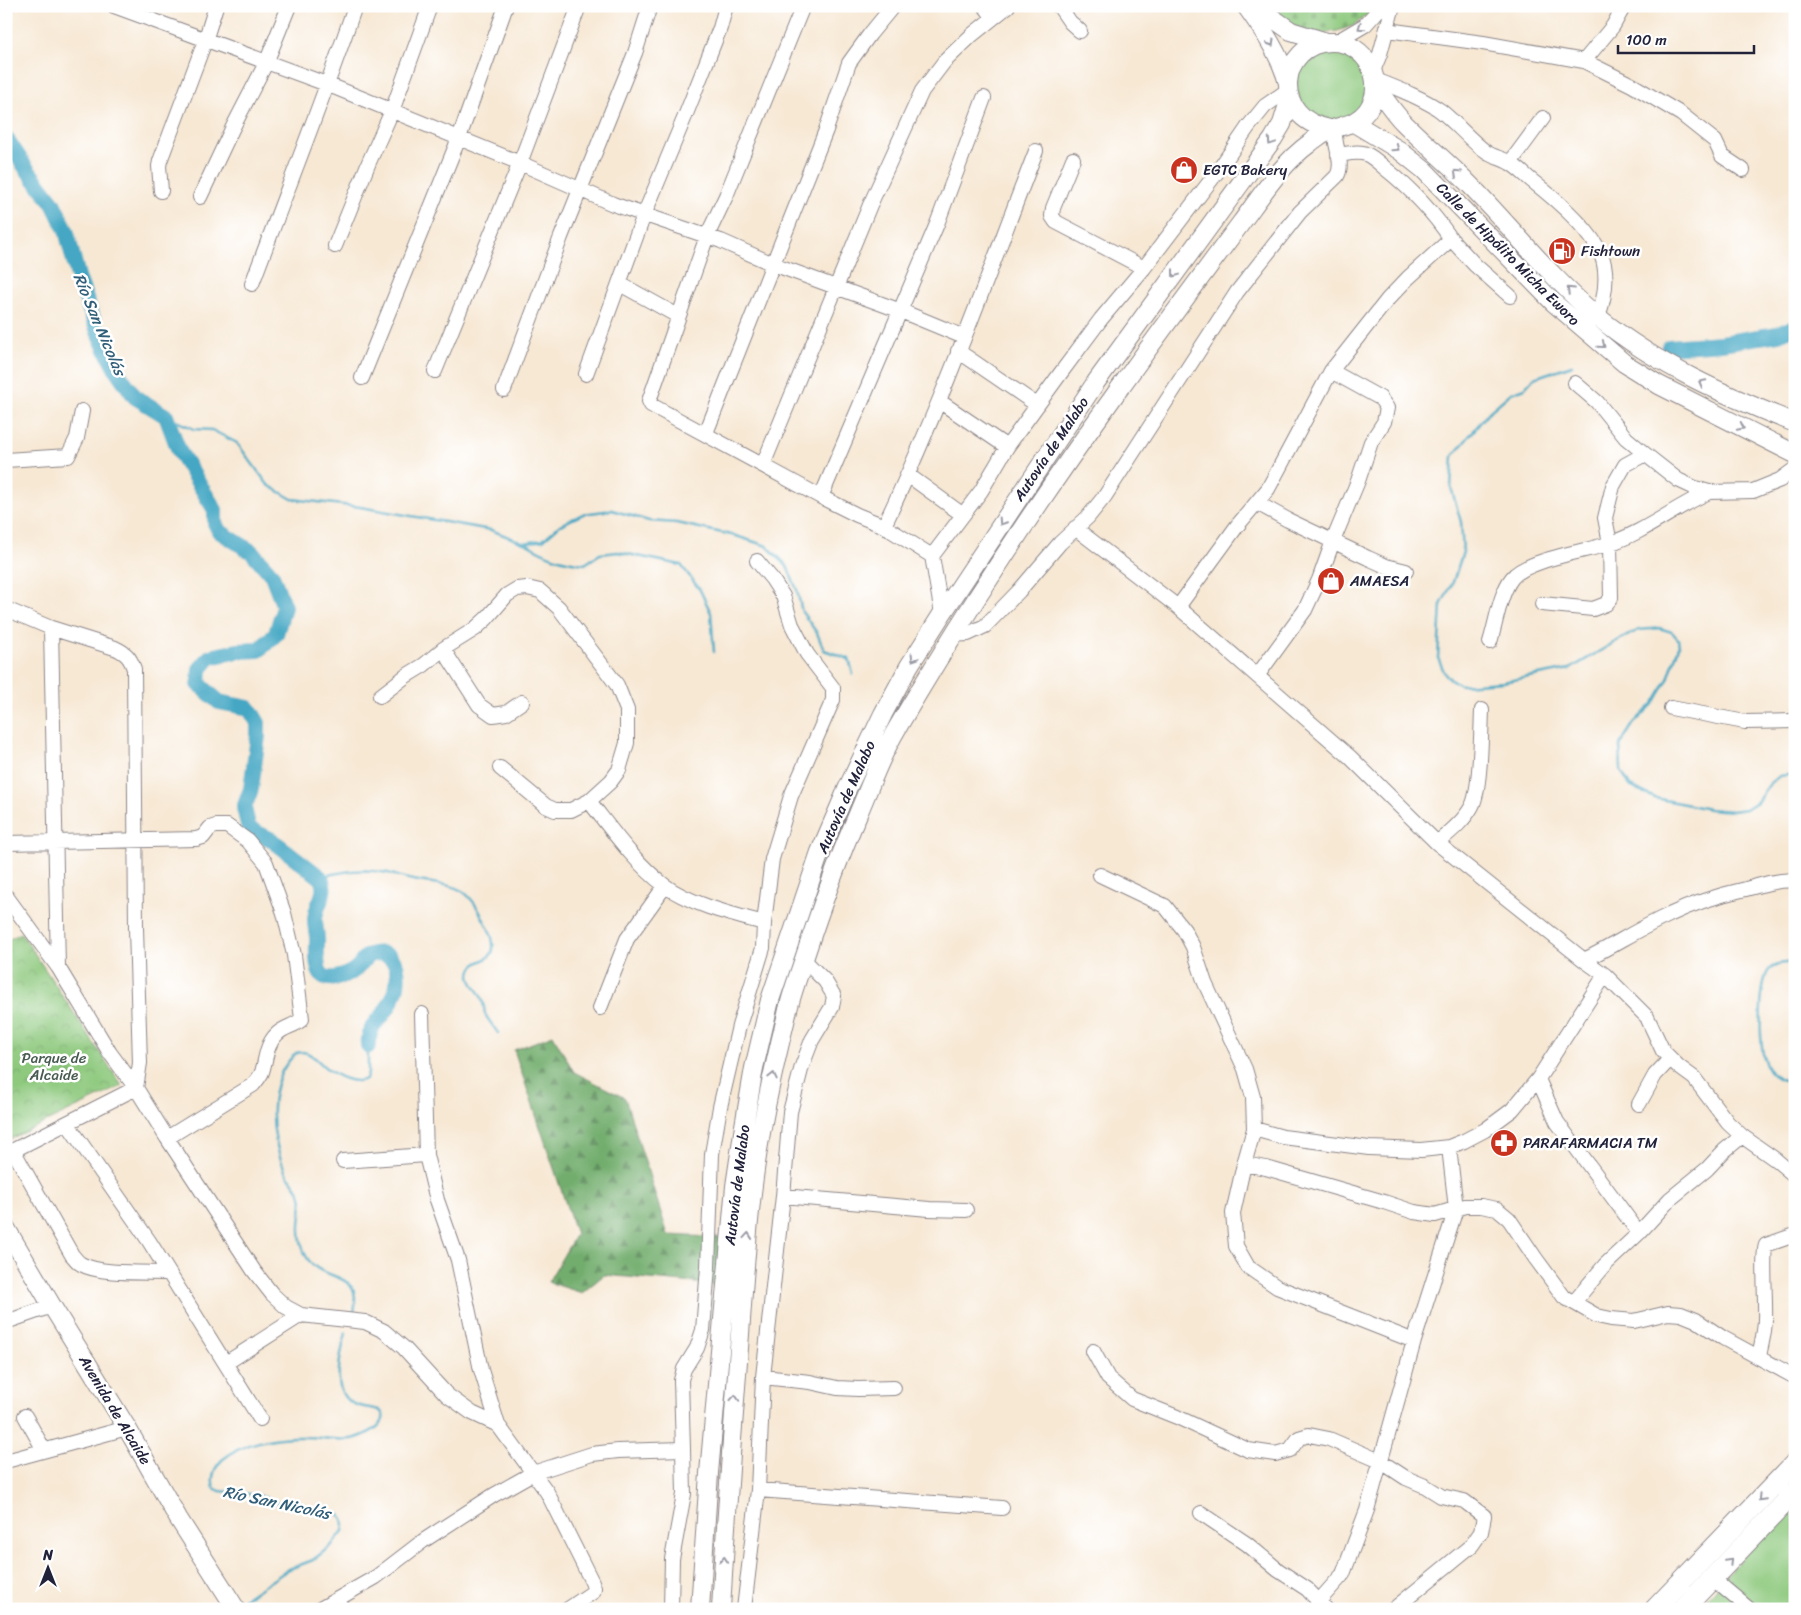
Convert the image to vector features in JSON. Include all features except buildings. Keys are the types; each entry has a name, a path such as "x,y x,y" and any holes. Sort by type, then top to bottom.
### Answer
{"highway":[{"path":"1654,1609 1795,1463"},
{"path":"1683,1609 1795,1492"}],"main road":[{"path":"1246,6 1270,40 1281,63 1288,90 1296,110 1305,120 1317,126 1332,129 1354,123 1365,114 1373,101 1375,80 1368,60 1359,51 1348,44 1331,42 1291,31 1255,6"},
{"path":"1288,90 1291,68 1300,55 1312,46 1331,42"},
{"name":"Calle de Hipólito Micha Eworo","path":"1375,80 1403,122 1467,182 1542,264 1598,317 1625,338 1661,361 1730,397 1795,424"},
{"name":"Autovía de Malabo","path":"700,1609 709,1473 735,1186 754,1068 770,1000 820,852 848,787 896,690 942,614 1096,382 1273,139 1282,124 1288,90"},
{"name":"Calle de Hipólito Micha Eworo","path":"1354,123 1399,150 1424,170 1554,304 1624,363 1659,385 1795,454"},
{"name":"Autovía de Malabo","path":"721,1609 741,1319 752,1188 761,1128 788,1010 819,910 850,834 888,744 952,635 1073,453 1175,311 1282,170 1300,150 1332,129"},
{"name":"Avenida de Alcaide","path":"6,1228 127,1428 178,1518 236,1609"}],"street":[{"path":"114,6 328,85 520,163 613,204 707,236 773,264 901,311 964,337"},
{"path":"161,191 160,161 205,41 216,6"},
{"path":"200,197 241,110 266,63 288,6"},
{"path":"252,284 328,85 355,6"},
{"path":"335,246 392,111 430,6"},
{"path":"362,378 459,138 506,6"},
{"path":"435,371 520,163 579,6"},
{"path":"504,390 561,237 635,53 650,6"},
{"path":"586,374 644,214 724,17 726,6"},
{"path":"803,6 726,196 707,236 649,401 651,405 821,496 857,515 884,526 932,556"},
{"path":"706,433 826,130 849,63 893,6"},
{"path":"763,465 870,205 922,91 944,62 972,35 989,12 1008,6"},
{"path":"1059,6 1070,22 1080,31"},
{"path":"1331,42 1365,25 1382,6"},
{"path":"1393,6 1375,80 1395,87 1439,110 1470,140 1490,155 1510,163 1555,199 1593,240 1601,254 1605,269 1604,296 1598,317"},
{"path":"1584,61 1613,26 1624,6"},
{"path":"1387,30 1483,43 1584,61 1632,84 1682,114 1715,141 1722,156 1743,170"},
{"path":"942,614 932,556 981,491 1006,447 1101,319 1144,268 1265,106 1288,90"},
{"path":"821,496 937,224 984,98"},
{"path":"1510,163 1544,118"},
{"path":"952,635 968,634 985,626 1019,591 1048,556 1088,517 1113,485 1185,370 1237,292 1300,212 1341,170 1332,129"},
{"path":"884,526 939,401 1036,151"},
{"path":"1338,155 1357,152 1368,155 1399,179 1426,206 1451,239 1475,265 1510,296"},
{"path":"1073,159 1053,208 1052,216 1056,222 1144,268"},
{"path":"1178,607 1237,526 1268,489 1331,371 1388,299 1451,239"},
{"path":"620,284 678,316"},
{"path":"958,352 1037,404"},
{"path":"1257,676 1306,610 1358,481 1370,442 1384,422 1387,408 1380,398 1331,371"},
{"path":"1574,383 1597,402 1626,438 1678,480 1695,488 1710,492 1753,491 1793,473"},
{"path":"939,401 1006,447"},
{"path":"6,460 68,456 76,438 82,411"},
{"path":"1542,604 1593,609 1606,604 1611,598 1610,544 1605,518 1613,486 1625,465 1645,454"},
{"path":"908,475 963,515"},
{"path":"1490,642 1505,592 1513,577 1525,567 1610,544 1639,531 1694,499 1710,492"},
{"path":"1257,503 1288,520 1386,566 1406,571"},
{"path":"1075,528 1178,607 1350,757 1437,842 1605,975 1647,1017 1663,1051 1694,1078 1728,1123 1742,1136 1795,1176"},
{"path":"671,1609 672,1559 684,1494 681,1380 684,1369 697,1348 703,1330 708,1267 712,1154 720,1108 739,1026 763,948 764,923 772,859 790,796 833,700 833,688 807,654 792,625 783,596 772,579 757,562"},
{"path":"380,696 475,629 507,595 517,589 527,588 540,591 559,608 617,685 627,710 628,743 619,770 611,781 589,801 571,810 554,810 546,806 500,768"},
{"path":"6,609 51,628 124,652 131,659 134,670 136,928 140,1063 136,1088"},
{"path":"51,628 58,967"},
{"path":"443,650 479,705 493,715 506,713 522,702"},
{"path":"1671,708 1745,722 1795,721"},
{"path":"1437,842 1460,823 1472,806 1477,792 1482,710"},
{"path":"589,801 643,866 664,886 717,910 764,923"},
{"path":"6,843 196,839 203,837 210,828 227,826 248,841 266,863 284,913 294,955 302,1019 297,1025 286,1027 274,1036 266,1052 261,1074 253,1085 167,1138"},
{"path":"1100,875 1165,906 1184,930 1245,1069 1253,1097 1254,1129 1233,1213 1236,1246 1248,1267 1277,1287 1414,1341"},
{"path":"1584,960 1669,915 1711,898 1764,884 1788,880 1795,881"},
{"path":"600,1008 627,939 664,886"},
{"path":"6,896 58,967 110,1052 136,1088 254,1271 272,1294 286,1307 301,1315 365,1322 384,1331 404,1348 447,1395 472,1413 498,1425"},
{"path":"744,1609 758,1490 763,1377 783,1196 790,1112 796,1087 812,1040 832,1007 834,996 825,981 804,960"},
{"path":"1254,1129 1282,1137 1369,1148 1420,1150 1449,1146 1485,1130 1512,1110 1538,1079 1605,975"},
{"path":"422,1014 426,1155 437,1200 458,1260 481,1370 498,1425 547,1492 562,1519 594,1588 590,1594 568,1609"},
{"path":"1639,1104 1655,1075 1670,1059"},
{"path":"1538,1079 1557,1122 1639,1233"},
{"path":"136,1088 9,1152 72,1256 79,1263 92,1268 169,1273"},
{"path":"67,1123 149,1241 260,1419"},
{"path":"1575,1301 1605,1265 1670,1200 1742,1136"},
{"path":"1201,1513 1247,1544 1278,1570 1308,1589 1320,1606 1343,1574 1367,1510 1414,1341 1456,1209 1449,1146"},
{"path":"343,1161 426,1155"},
{"path":"1244,1164 1266,1168 1414,1212 1435,1215 1465,1206 1497,1209 1509,1219 1564,1297 1575,1301 1597,1316 1634,1320 1668,1313 1682,1314 1696,1320 1723,1338 1795,1377"},
{"path":"783,1196 966,1210"},
{"path":"1759,1357 1765,1322 1764,1250 1766,1245 1795,1235"},
{"path":"6,1322 52,1306"},
{"path":"226,1363 301,1315"},
{"path":"1094,1351 1108,1378 1132,1399 1177,1417 1248,1450 1275,1454 1290,1450 1299,1438 1309,1435 1329,1439 1380,1461 1406,1478 1425,1486 1441,1496 1464,1502 1484,1516 1481,1532 1472,1545 1394,1609"},
{"path":"763,1377 858,1390 894,1388"},
{"path":"25,1416 44,1450"},
{"path":"6,1461 127,1428"},
{"path":"320,1609 376,1577 423,1541 494,1495 533,1473 592,1454 618,1451 683,1449"},
{"path":"758,1490 1002,1508"},
{"path":"1712,1578 1749,1609"}],"green space":[{"path":"1256,6 1378,6 1353,26 1322,33 1305,32"},
{"path":"1332,50 1345,53 1357,60 1364,72 1367,85 1364,98 1357,110 1345,117 1332,120 1319,117 1307,110 1300,98 1297,85 1300,72 1307,60 1319,53"},
{"name":"Parque de Alcaide","path":"21,933 122,1086 6,1141 6,941"},
{"path":"553,1035 574,1072 625,1098 668,1235 735,1238 729,1286 604,1275 582,1293 548,1282 576,1234 514,1050"},
{"path":"1795,1509 1795,1609 1698,1609 1733,1567"}],"waterway":[{"name":"Río San Nicolás","path":"6,138 53,203 66,230 79,280 100,337 115,368 135,397 166,416 179,451 215,510 215,523 219,531 252,552 272,575 284,607 276,634 259,650 238,651 210,657 200,669 199,684 219,702 249,708 258,723 251,789 244,808 249,829 272,840 320,877 323,883 323,893 315,920 317,963 322,975 331,978 343,976 358,967 367,957 376,954 390,957 396,965 398,976 392,1000 386,1011 373,1026 368,1046"},
{"path":"1669,347 1721,343 1778,334 1795,327"},
{"path":"1572,365 1534,378 1525,388 1511,393 1489,412 1453,456 1451,487 1461,522 1463,552 1453,582 1441,605 1438,658 1446,676 1460,685 1503,682 1570,669 1639,630 1659,628 1672,632 1678,639 1679,646 1668,679 1654,703 1634,723 1620,745 1621,770 1630,786 1655,798 1709,809 1732,811 1746,809 1757,802 1771,782 1780,776 1795,774"},
{"path":"166,416 194,429 212,430 237,443 268,485 292,499 360,507 491,530 524,543 543,540 560,525 583,514 612,510 649,521 677,523 736,536 767,546 787,566 797,590 802,612 817,633 824,650 849,659 853,674"},
{"path":"525,543 554,557 576,563 585,564 600,554 618,552 681,565 700,590 711,613 714,652"},
{"path":"320,877 354,871 379,871 410,879 447,885 463,892 470,898 489,929 493,944 493,950 489,957 475,965 470,972 470,976 482,999 485,1014 498,1033"},
{"path":"1795,962 1778,964 1769,970 1765,977 1761,1003 1761,1036 1765,1062 1773,1075 1795,1083"},
{"name":"Río San Nicolás","path":"354,1313 355,1298 352,1288 347,1282 321,1271 313,1265 304,1251 300,1231 302,1198 300,1192 285,1171 280,1157 273,1125 273,1109 279,1079 286,1065 296,1053 310,1054 340,1077 361,1081 366,1079 368,1073 368,1046"},
{"name":"Río San Nicolás","path":"244,1599 289,1569 313,1560 332,1545 343,1531 343,1519 340,1515 332,1512 286,1506 258,1495 220,1491 214,1488 213,1477 215,1470 219,1463 230,1454 261,1441 295,1437 351,1439 369,1433 380,1424 383,1415 379,1410 352,1403 345,1398 341,1390 339,1371 346,1333"}],"place":[{"name":"EGTC Bakery","path":"1184,170"},
{"name":"Fishtown","path":"1562,251"},
{"name":"AMAESA","path":"1331,581"},
{"name":"PARAFARMACIA TM","path":"1504,1143"}]}
